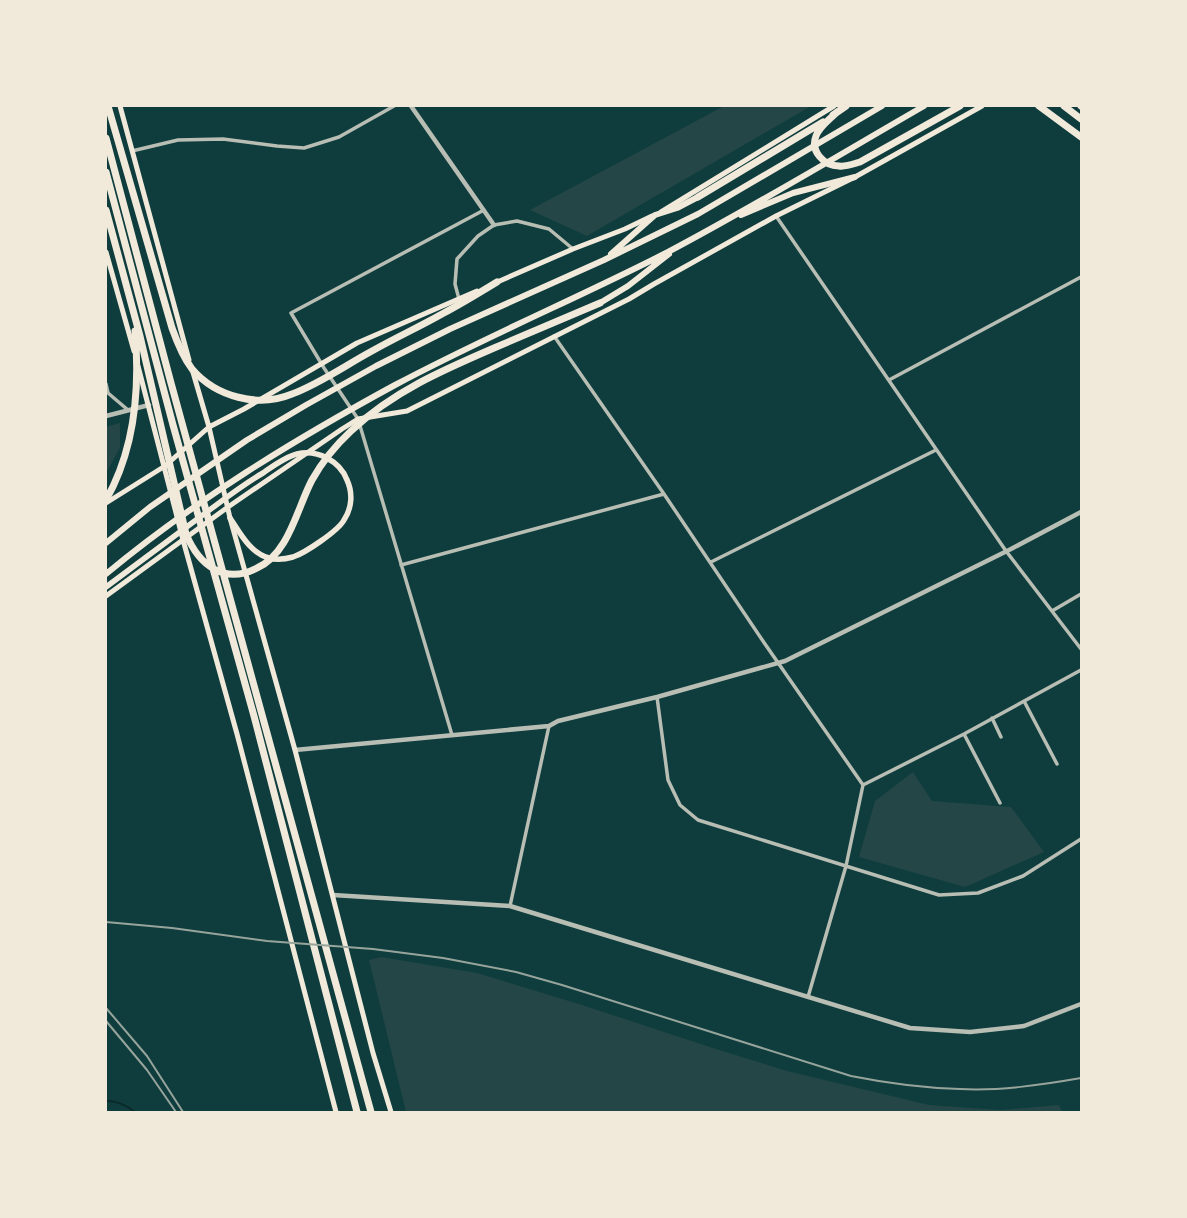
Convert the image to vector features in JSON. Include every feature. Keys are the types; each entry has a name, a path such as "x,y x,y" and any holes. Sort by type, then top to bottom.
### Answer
{"highway":[{"path":"108,106 172,328 189,364 211,385 229,394 245,399 268,400 285,397 310,386 372,351 443,314 497,282"},
{"path":"604,260 655,215 677,208 698,197 737,174 835,110 846,106"},
{"path":"106,543 150,507 247,440 306,404 376,366 450,329 604,260 698,214 882,106"},
{"path":"106,574 151,538 200,502 252,467 309,434 396,385 464,350 712,228 924,106"},
{"path":"835,110 820,129 814,142 815,149 821,159 832,165 838,166 851,165 860,162 960,106"},
{"path":"1039,106 1081,137"},
{"path":"1064,106 1081,119"},
{"path":"106,138 169,375 371,1112"},
{"path":"106,172 173,425 254,716 356,1112"},
{"path":"712,228 793,193 855,177"},
{"path":"106,210 142,343 186,534 192,548 208,566 228,573 238,574 255,570 270,560 287,536 311,482 319,468 331,452 351,431 389,400 447,368 600,303 649,271 676,247"},
{"path":"106,501 123,463 133,423 136,403 137,356 134,315"}],"main road":[{"path":"120,106 181,334 209,427 230,518 295,750 373,1053 391,1112"},
{"path":"106,596 228,507 358,419 407,411 554,336 629,300 671,274 776,216 855,177 982,106"},
{"path":"106,501 164,466 209,427 244,409 357,343 655,215 835,110"},
{"path":"106,252 150,406 183,540 237,734 336,1112"},
{"path":"106,587 246,483 288,458 298,454 311,453 321,456 333,462 342,469 350,487 351,499 347,516 339,528 302,554 294,557 270,559 260,554 249,546 230,518"}],"street":[{"path":"132,151 178,140 223,139 304,148 339,137 394,106"},
{"path":"411,106 494,224"},
{"path":"452,735 358,419 321,364 291,313 484,210"},
{"path":"776,216 1006,551 1081,649"},
{"path":"459,299 455,284 457,259 478,236 494,224 518,221 549,229 573,249"},
{"path":"889,380 1081,277"},
{"path":"554,336 711,562 863,786 846,866 808,997"},
{"path":"106,384 108,393 128,410"},
{"path":"106,416 150,406"},
{"path":"711,562 936,450"},
{"path":"402,565 664,494"},
{"path":"295,750 549,726 558,721 657,697 779,663 792,658 1006,551 1081,512"},
{"path":"1052,611 1081,594"},
{"path":"863,786 964,734 1081,670"},
{"path":"657,697 668,780 680,805 698,820 939,895 978,893 1023,876 1081,839"},
{"path":"1024,701 1058,764"},
{"path":"992,718 1001,737"},
{"path":"510,906 549,726"},
{"path":"964,734 1000,802"},
{"path":"333,895 510,906 910,1028 970,1032 1024,1026 1081,1004"}],"shaded area":[{"path":"724,106 811,106 587,236 530,210"},
{"path":"120,423 120,448 106,473 106,427"},
{"path":"913,772 932,801 1011,807 1044,852 965,887 859,857 875,801"},
{"path":"381,957 477,973 787,1071 929,1105 1000,1110 1059,1105 1062,1112 406,1112 369,960"}],"waterway":[{"path":"106,1101 113,1101 121,1104 135,1112"}],"railway":[{"path":"106,922 172,928 267,941 373,949 443,958 516,972 562,985 851,1076 878,1081 932,1088 990,1089 1020,1087 1081,1078"},
{"path":"106,1008 147,1056 183,1112"},
{"path":"106,1021 147,1070 176,1112"}]}
